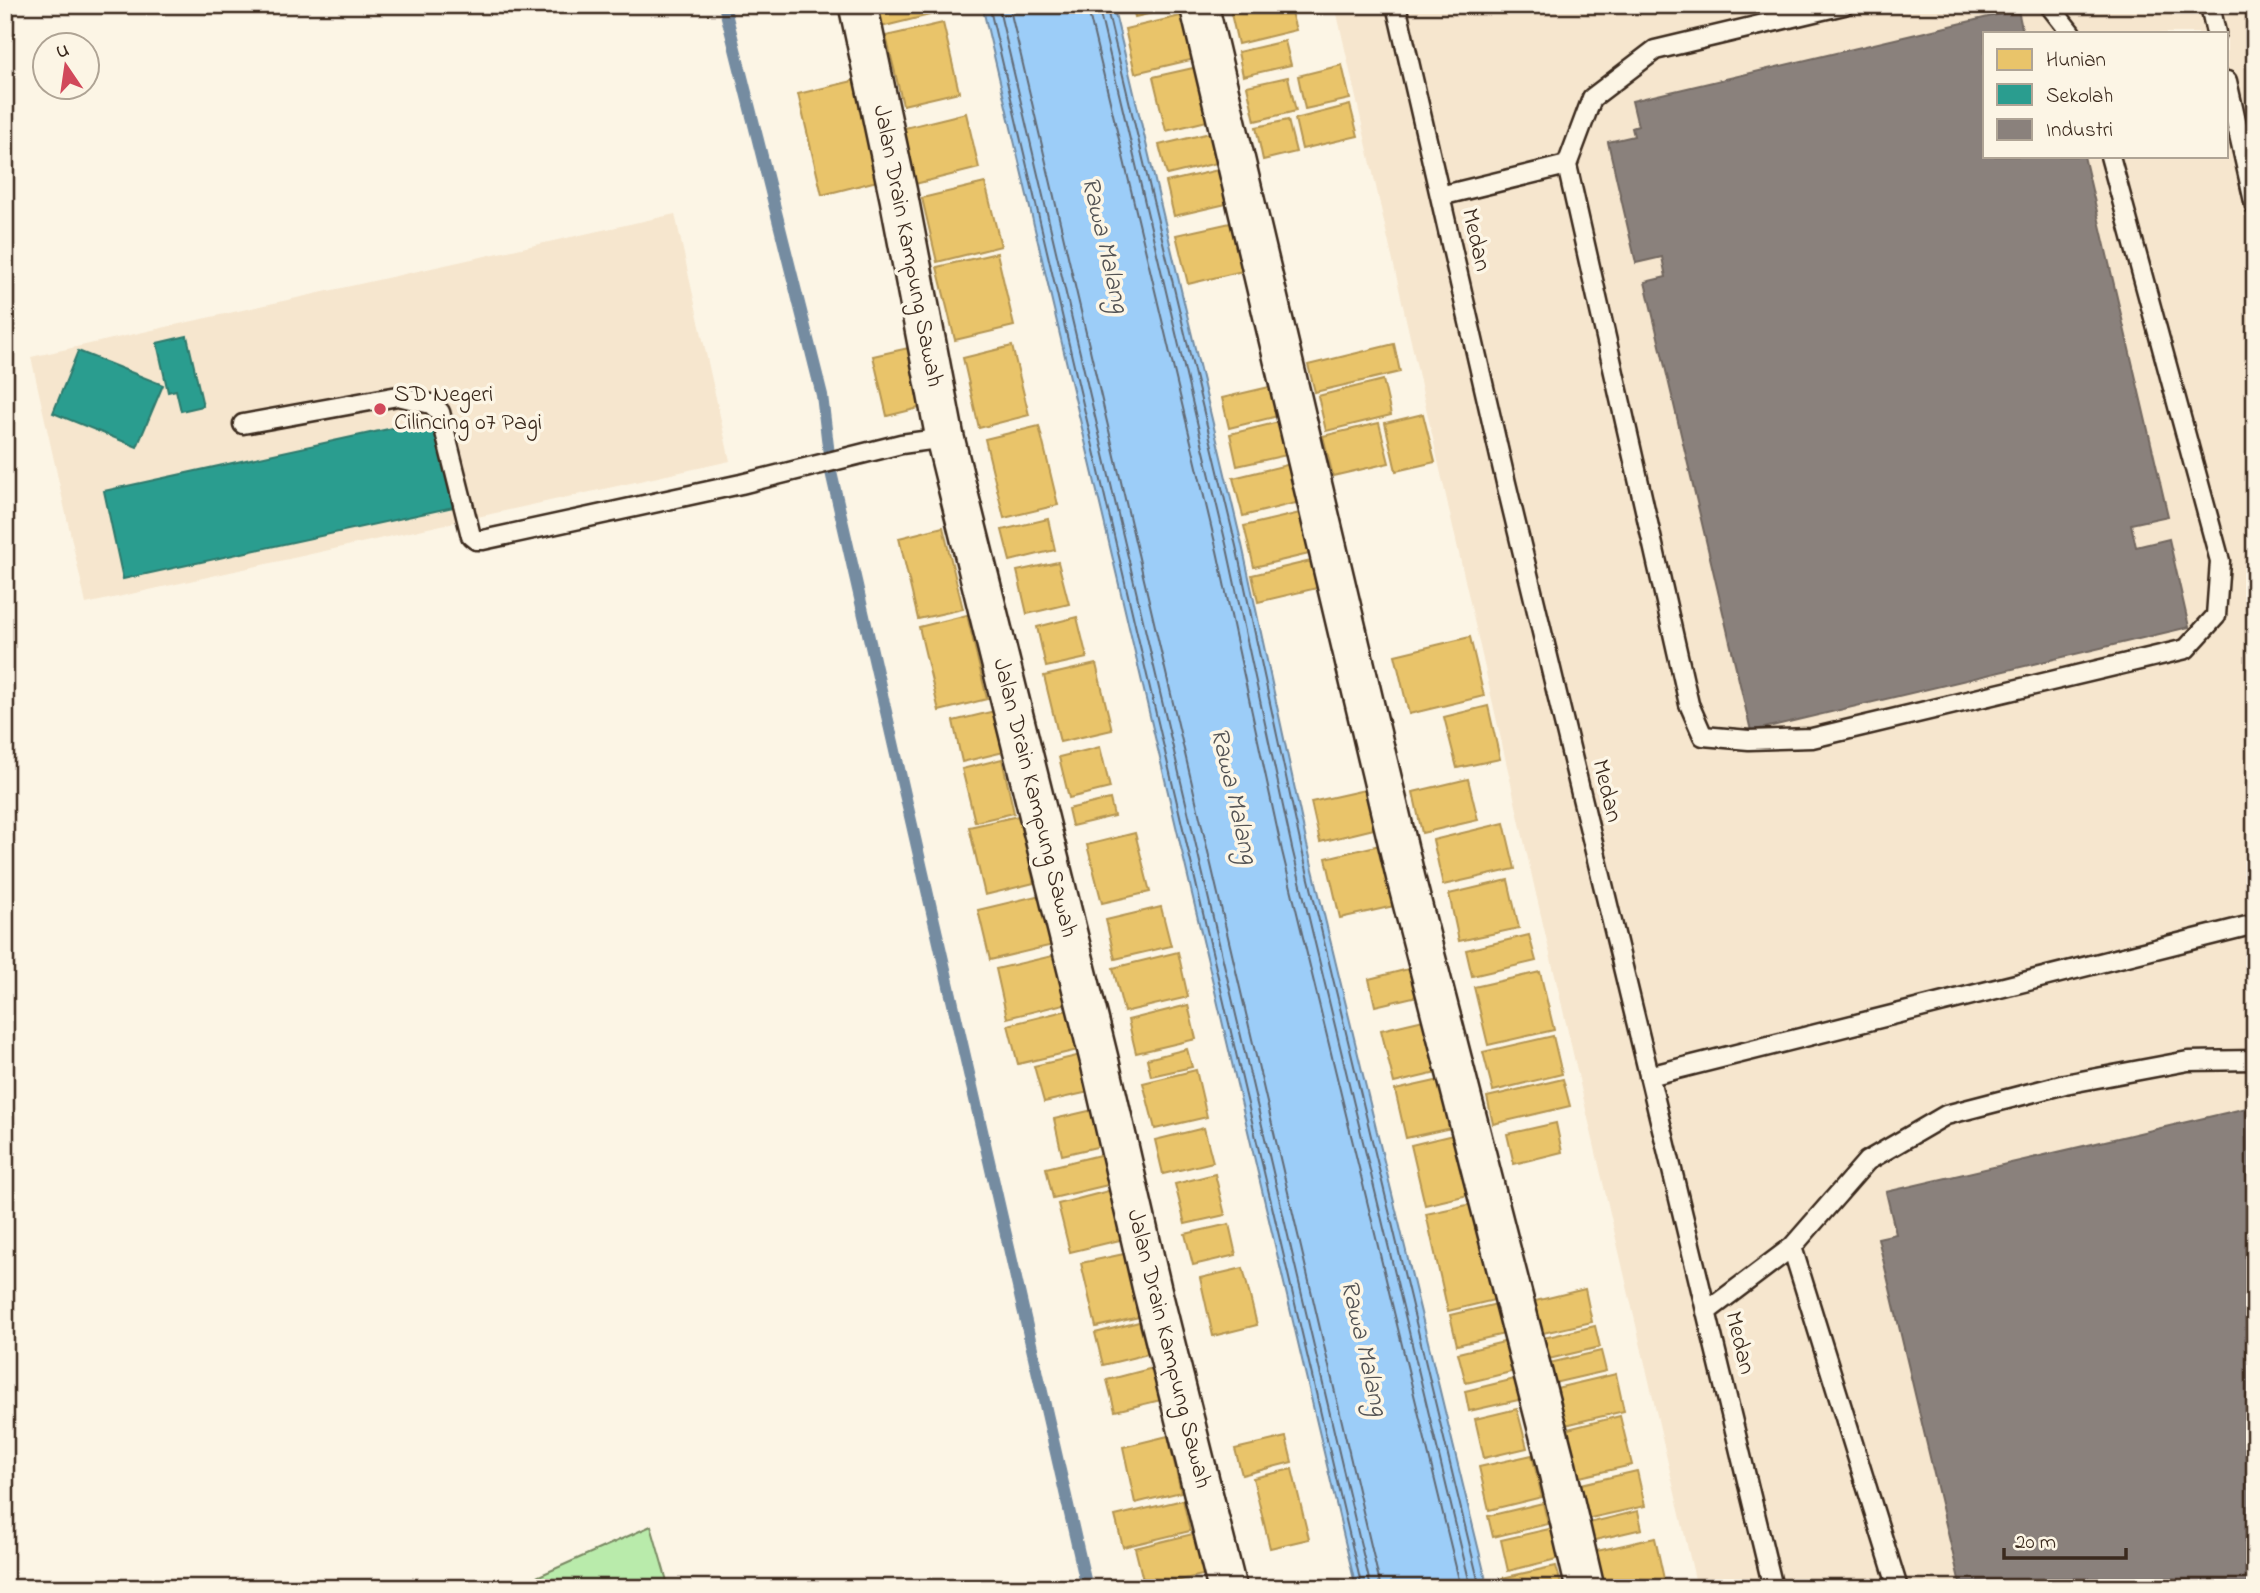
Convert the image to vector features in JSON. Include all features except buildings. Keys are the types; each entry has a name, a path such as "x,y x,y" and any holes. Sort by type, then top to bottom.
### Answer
{"street":[{"name":"Jalan Drain Kampung Sawah","path":"858,5 899,198 945,438 1227,1588"},
{"path":"1199,5 1406,879 1555,1459 1585,1588"}],"lane":[{"name":"Medan","path":"1396,5 1506,483 1773,1588"},
{"path":"1844,5 1655,50 1592,98 1567,165 1689,704 1703,736 1762,740 1812,738 2186,649 2216,616 2220,561 2111,158"},
{"path":"2049,5 2070,32"},
{"path":"2210,5 2216,32"},
{"path":"2228,85 2255,206"},
{"path":"1440,196 1567,165"},
{"path":"243,424 398,396 431,404 440,412 471,536 476,540 741,484 901,444 945,438"},
{"path":"1649,1076 2255,924"},
{"path":"1706,1312 1791,1247 1867,1161 1946,1115 2065,1084 2188,1061 2255,1060"},
{"path":"1791,1247 1898,1588"}],"shaded area":[{"path":"1335,5 2255,5 2255,1588 1697,1588 1533,881"},
{"name":"SD Negeri Cilincing 07 Pagi","path":"675,214 730,461 86,604 31,357"}],"green space":[{"path":"651,1526 669,1588 512,1588"}],"water":[{"name":"Rawa Malang","path":"982,5 1113,5 1242,545 1307,845 1488,1588 1356,1588"}],"waterway":[{"path":"724,5 822,395 831,472 1087,1588"}],"place":[{"name":"SD Negeri Cilincing 07 Pagi","path":"380,409"}]}
